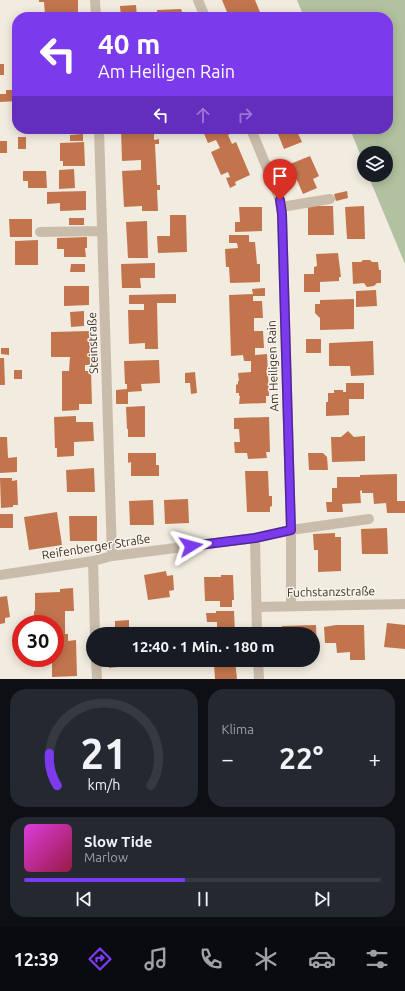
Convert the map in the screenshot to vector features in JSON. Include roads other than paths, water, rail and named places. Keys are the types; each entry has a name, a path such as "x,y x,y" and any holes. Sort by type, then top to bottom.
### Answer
{"street":[{"path":"95,0 96,12"},
{"path":"198,0 202,12"},
{"name":"Steinstraße","path":"99,134 112,556"},
{"name":"Am Heiligen Rain","path":"253,134 280,200 281,207 291,530 291,606"},
{"path":"281,207 330,199"},
{"path":"40,232 102,231"},
{"path":"291,530 369,519"},
{"name":"Reifenberger Straße","path":"0,575 93,561 112,556 255,538 291,530"},
{"path":"255,538 258,627"},
{"path":"93,561 95,627"},
{"name":"Fuchstanzstraße","path":"257,607 405,604"},
{"path":"96,667 97,679"},
{"path":"258,667 259,679"}]}
